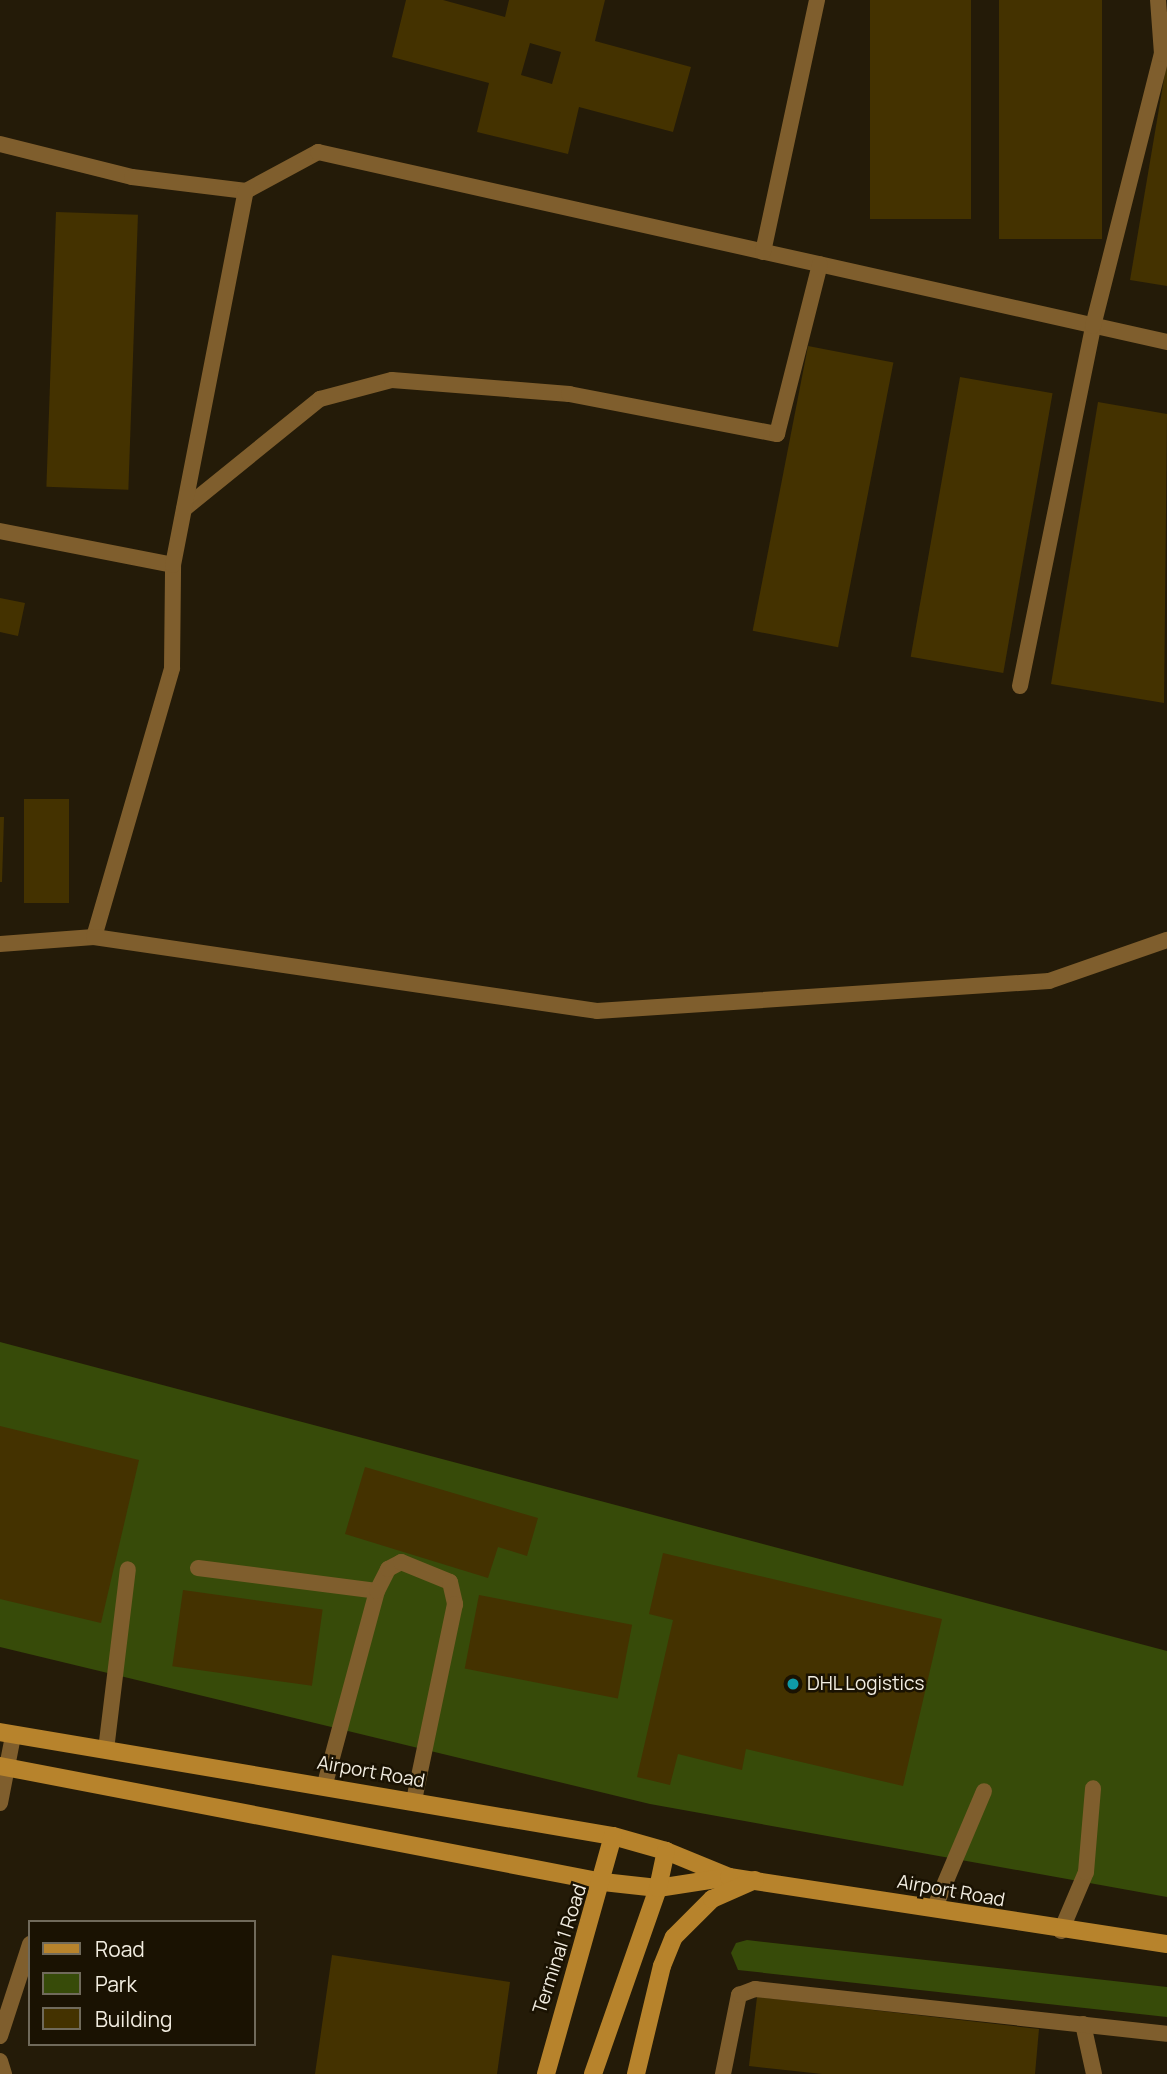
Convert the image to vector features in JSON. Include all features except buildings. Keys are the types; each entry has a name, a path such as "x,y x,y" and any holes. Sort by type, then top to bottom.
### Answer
{"street":[{"name":"Airport Road","path":"6,1734 325,1784 613,1836 666,1851 729,1877"},
{"name":"Airport Road","path":"5,1767 603,1882 658,1888 729,1877 1062,1931 1167,1944"},
{"name":"Terminal 1 Road","path":"546,2074 603,1882 613,1836"},
{"path":"593,2074 658,1888 666,1851"},
{"path":"636,2074 662,1966 674,1937 712,1899 755,1880"}],"lane":[{"path":"763,252 817,0"},
{"path":"1020,686 1093,326 1162,54 1158,0"},
{"path":"0,144 132,177 246,191 318,152 1167,342"},
{"path":"94,937 172,668 173,565 246,191"},
{"path":"184,509 320,399 392,380 569,394 777,434 820,264"},
{"path":"0,531 173,565"},
{"path":"0,944 94,937 597,1011 1049,981 1167,940"},
{"path":"325,1784 377,1591 388,1569 401,1562 450,1582 455,1604 414,1800"},
{"path":"198,1568 377,1591"},
{"path":"106,1750 128,1569"},
{"path":"0,1803 6,1734"},
{"path":"1062,1931 1086,1872 1093,1788"},
{"path":"934,1909 984,1791"},
{"path":"0,2036 28,1950"},
{"path":"723,2074 739,1995 755,1989 1167,2034"},
{"path":"1083,2024 1094,2074"},
{"path":"0,2061 4,2074"}],"green space":[{"path":"0,1342 1167,1651 1167,1897 650,1804 0,1647"},
{"path":"747,1940 1167,1987 1167,2017 738,1970 731,1953 736,1943"}],"place":[{"name":"DHL Logistics","path":"793,1684"}]}
